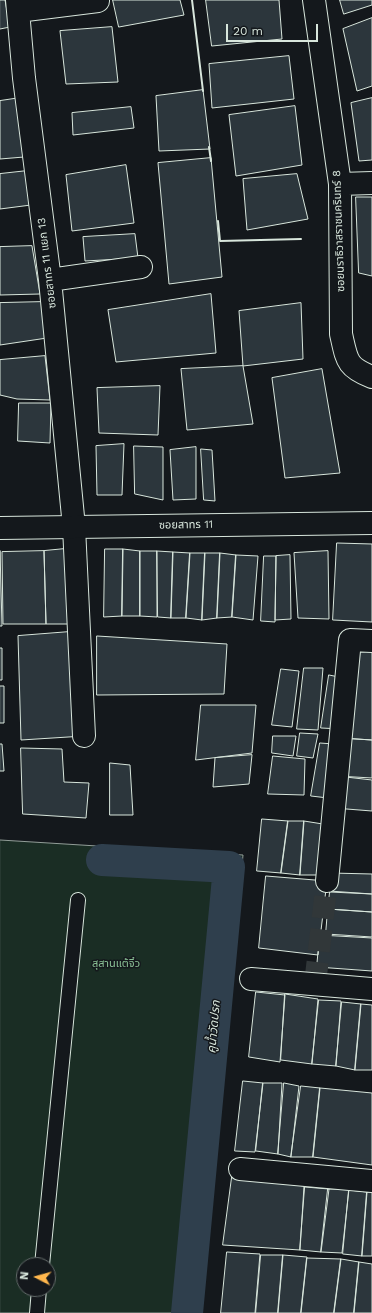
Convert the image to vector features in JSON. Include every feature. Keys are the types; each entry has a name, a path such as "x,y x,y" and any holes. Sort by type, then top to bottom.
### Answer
{"street":[{"name":"ซอยนราธิวาสราชนครินทร์ 8","path":"314,0 340,184 341,334 346,355 355,370 372,377"},
{"path":"17,6 98,1"},
{"name":"ซอยสาทร 11 แยก 13","path":"17,6 24,78 50,280 74,527 84,736"},
{"path":"340,184 372,183"},
{"path":"50,280 141,267"},
{"name":"ซอยสาทร 11","path":"0,528 372,523"},
{"path":"327,881 350,640 372,641"},
{"path":"251,979 372,989"},
{"path":"240,1169 372,1181"}],"lane":[{"path":"43,1257 78,900"},
{"path":"37,1313 39,1297"}],"green space":[{"name":"สุสานแต้จิ๋ว","path":"0,840 243,855 201,1313 0,1313"}],"building":[{"path":"0,0 5,0 10,27 0,29"},
{"path":"113,0 180,0 184,15 119,27"},
{"path":"206,0 279,0 282,39 212,46"},
{"path":"340,0 372,0 372,5 344,14"},
{"path":"372,18 372,86 357,91 343,29"},
{"path":"112,27 118,82 66,84 60,31"},
{"path":"289,56 294,99 212,108 209,64"},
{"path":"203,90 210,149 159,151 156,96"},
{"path":"20,98 24,157 0,159 0,101"},
{"path":"372,98 372,160 359,161 351,103"},
{"path":"295,106 302,165 236,176 229,115"},
{"path":"131,107 134,128 73,135 72,113"},
{"path":"211,158 222,277 169,284 158,163"},
{"path":"126,165 134,223 72,231 66,175"},
{"path":"27,171 31,205 0,209 0,174"},
{"path":"297,174 308,219 247,230 243,179"},
{"path":"356,197 372,197 372,276 359,273"},
{"path":"135,234 138,258 85,261 83,237"},
{"path":"32,246 40,294 0,295 0,247"},
{"path":"211,294 216,353 116,362 108,310"},
{"path":"42,302 47,338 0,345 0,303"},
{"path":"301,303 303,359 243,366 239,311"},
{"path":"45,356 50,400 17,399 0,395 0,360"},
{"path":"243,366 253,424 187,430 181,369"},
{"path":"322,369 340,473 285,478 272,378"},
{"path":"160,386 158,435 99,433 97,388"},
{"path":"19,403 51,403 50,443 18,441"},
{"path":"124,444 122,495 97,495 96,446"},
{"path":"134,446 163,447 163,500 135,494"},
{"path":"196,447 196,499 173,500 170,450"},
{"path":"201,449 212,450 215,501 204,500"},
{"path":"337,543 372,544 372,622 333,620"},
{"path":"75,548 78,624 46,624 44,551"},
{"path":"105,549 123,549 122,616 104,617"},
{"path":"123,549 140,551 140,616 122,616"},
{"path":"0,551 2,626 0,626"},
{"path":"44,551 46,624 3,624 2,552"},
{"path":"140,551 157,551 157,617 140,616"},
{"path":"157,551 173,552 171,618 158,617"},
{"path":"328,551 329,619 298,618 294,553"},
{"path":"173,552 190,553 186,618 171,618"},
{"path":"190,553 205,553 202,620 186,618"},
{"path":"205,553 220,553 217,618 202,620"},
{"path":"220,553 236,555 232,617 217,618"},
{"path":"236,555 258,556 253,620 232,617"},
{"path":"290,555 291,619 275,620 276,556"},
{"path":"264,556 276,556 275,622 261,621"},
{"path":"69,632 84,736 21,740 18,636"},
{"path":"97,636 227,644 224,694 97,695"},
{"path":"0,648 2,648 2,680 0,680"},
{"path":"349,648 372,650 372,740 341,738"},
{"path":"304,668 323,668 318,730 297,729"},
{"path":"281,669 299,671 292,727 272,725"},
{"path":"329,675 344,678 341,729 321,728"},
{"path":"0,686 4,686 4,723 0,723"},
{"path":"201,705 256,705 252,753 196,760"},
{"path":"300,733 318,734 313,758 297,756"},
{"path":"273,736 296,736 293,756 272,753"},
{"path":"341,738 372,740 372,778 337,776"},
{"path":"320,743 334,744 328,798 311,796"},
{"path":"0,744 2,744 4,771 0,771"},
{"path":"21,748 62,749 64,782 89,783 86,818 23,814"},
{"path":"252,755 249,784 213,787 215,758"},
{"path":"273,756 305,759 304,795 268,794"},
{"path":"110,763 130,765 133,815 110,815"},
{"path":"337,776 372,780 372,811 334,808"},
{"path":"262,819 288,821 281,873 257,871"},
{"path":"288,821 304,821 300,875 281,873"},
{"path":"304,821 329,825 328,875 300,875"},
{"path":"331,873 372,874 372,894 329,891"},
{"path":"266,876 327,881 318,955 259,948"},
{"path":"330,892 372,894 372,912 328,909"},
{"path":"328,909 372,912 372,937 326,934"},
{"path":"320,935 372,938 372,971 317,967"},
{"path":"256,992 285,995 280,1062 249,1057"},
{"path":"285,994 318,999 312,1064 281,1060"},
{"path":"319,1000 341,1001 336,1066 312,1064"},
{"path":"342,1002 361,1004 355,1070 336,1066"},
{"path":"361,1004 372,1005 372,1070 355,1070"},
{"path":"243,1081 263,1083 255,1152 235,1151"},
{"path":"263,1083 282,1083 278,1154 256,1151"},
{"path":"284,1083 299,1086 291,1157 278,1154"},
{"path":"301,1086 320,1088 313,1157 291,1157"},
{"path":"320,1088 372,1093 372,1165 313,1157"},
{"path":"232,1177 304,1186 300,1250 223,1245"},
{"path":"305,1187 329,1189 321,1252 300,1250"},
{"path":"328,1189 349,1189 342,1253 321,1252"},
{"path":"349,1190 367,1192 362,1256 343,1254"},
{"path":"367,1192 372,1192 372,1256 362,1256"},
{"path":"227,1252 260,1254 255,1313 221,1313"},
{"path":"261,1255 283,1255 278,1313 256,1313"},
{"path":"283,1255 307,1257 301,1313 278,1313"},
{"path":"307,1258 341,1259 334,1313 301,1313"},
{"path":"341,1259 359,1262 354,1313 334,1313"},
{"path":"359,1262 372,1264 372,1313 354,1313"}],"waterway":[{"name":"คูน้ำวัดปรก","path":"102,860 229,867 187,1313"}],"tunnel":[{"path":"315,984 327,881"}],"wall":[{"path":"192,0 203,91"},
{"path":"209,147 211,161"},
{"path":"218,221 220,241 301,239"}]}
